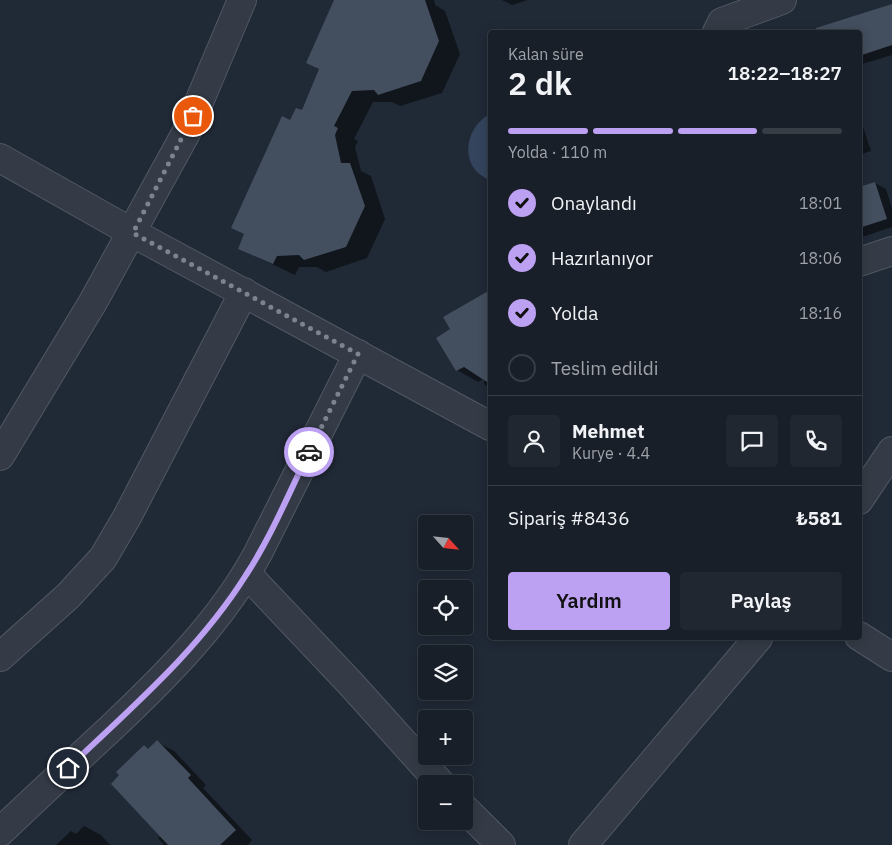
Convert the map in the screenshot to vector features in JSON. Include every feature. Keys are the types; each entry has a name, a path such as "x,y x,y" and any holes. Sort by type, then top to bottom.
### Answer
{"street":[{"path":"0,456 133,233 186,133 242,0"},
{"path":"718,30 722,22 782,0"},
{"path":"0,158 133,233 488,425"},
{"path":"862,261 892,251"},
{"path":"0,657 86,578 112,545 244,292"},
{"path":"0,832 167,674 196,642 247,574 358,354"},
{"path":"862,496 892,451"},
{"path":"247,574 351,684 433,775"},
{"path":"862,638 892,657"},
{"path":"583,845 756,640"},
{"path":"473,817 501,845"}],"water":[{"path":"488,115 488,179 480,175 473,167 469,158 470,138 481,120"}],"building":[{"path":"334,0 425,0 439,41 421,81 378,95 374,90 352,91 334,126 338,128 335,135 341,163 350,163 365,206 346,247 304,260 299,255 277,256 273,264 238,249 244,234 231,228 282,116 290,120 296,108 302,110 319,69 306,63"},
{"path":"892,4 892,45 862,55 862,30 816,30 816,28"},
{"path":"875,182 887,219 862,227 862,186"},
{"path":"488,291 488,383 464,367 456,371 436,338 450,329 443,317"},
{"path":"157,740 191,775 188,778 236,830 220,845 168,845 111,784 119,775 116,772 144,745 148,749"}],"way so far":[{"path":"193,116 186,133 133,233 358,354 309,452"}],"route":[{"path":"68,768 167,674 223,608 247,574 309,452"}]}
